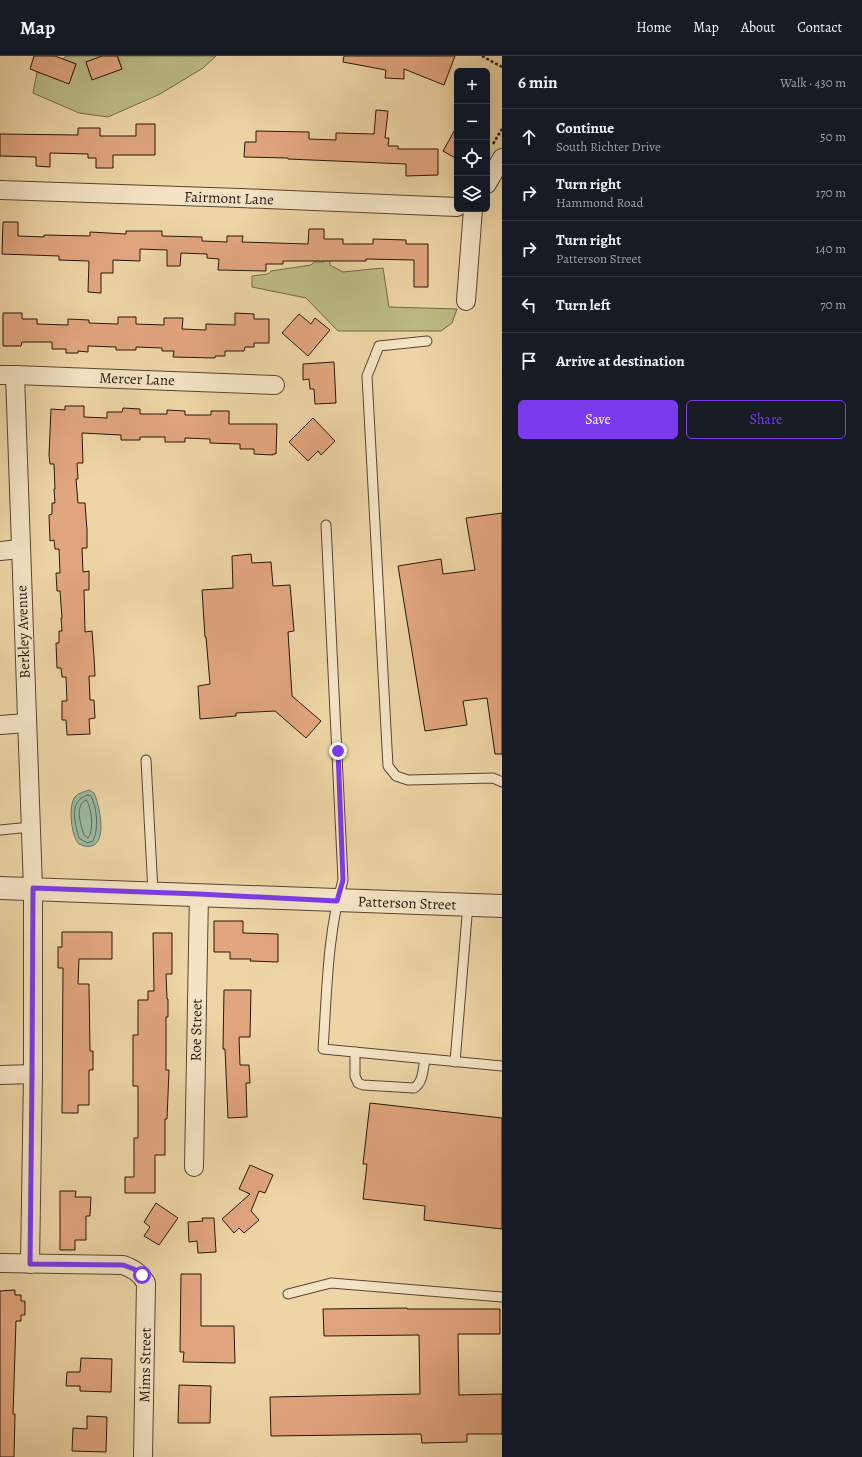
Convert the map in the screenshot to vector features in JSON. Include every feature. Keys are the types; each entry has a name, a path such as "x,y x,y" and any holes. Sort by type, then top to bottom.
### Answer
{"street":[{"path":"489,176 496,153"},
{"name":"Fairmont Lane","path":"0,190 454,208"},
{"path":"466,301 473,212"},
{"name":"Mercer Lane","path":"7,375 275,385"},
{"name":"Berkley Avenue","path":"7,375 20,549 33,888 30,1264"},
{"path":"0,550 20,549"},
{"path":"0,725 27,723"},
{"name":"Patterson Street","path":"0,888 153,892 337,901 502,906"},
{"name":"Roe Street","path":"194,1167 199,894"},
{"path":"0,1075 32,1074"},
{"path":"0,1263 30,1264"},
{"name":"Mims Street","path":"30,1264 123,1265 134,1269 142,1275 146,1283 143,1457"}],"lane":[{"path":"427,341 379,346 367,376 388,766 396,776 408,780 493,778 502,782"},
{"path":"326,525 343,880 337,901 330,948 323,1049 502,1066"},
{"path":"146,760 153,892"},
{"path":"0,830 31,827"},
{"path":"455,1062 468,904"},
{"path":"355,1052 355,1076 358,1083 363,1085 414,1088 418,1086 420,1082 425,1059"},
{"path":"288,1294 331,1283 502,1297"}],"path":[{"path":"482,56 502,67"},
{"path":"496,153 502,129"}],"green space":[{"path":"66,56 102,56 86,62 92,79 122,69 118,56 216,56 203,68 160,94 108,117 79,113 33,93 37,72 69,83 76,64 63,59"},
{"path":"329,252 330,265 343,272 383,268 389,307 457,309 452,323 441,331 338,331 306,298 252,287 252,276 268,274 271,271 311,265 314,262 324,262 325,253"}],"water":[{"path":"89,790 94,793 96,798 100,813 101,831 96,843 91,846 84,846 79,844 76,840 72,828 71,814 75,797"}],"building":[{"path":"34,56 55,56 76,64 69,84 30,69"},
{"path":"102,56 117,56 122,69 92,80 86,62"},
{"path":"344,56 455,56 444,85 404,69 404,79 385,78 386,70 343,62"},
{"path":"376,110 388,111 385,138 389,138 388,146 398,146 398,149 438,149 438,175 406,176 406,164 244,157 245,142 256,142 256,131 309,132 309,139 336,140 336,133 374,134"},
{"path":"136,124 155,124 155,155 113,155 113,168 96,168 96,158 88,158 88,154 50,153 50,167 36,166 36,157 0,156 0,134 78,135 78,128 100,128 100,136 136,136"},
{"path":"454,131 454,157 443,151"},
{"path":"3,222 18,222 18,236 90,236 90,232 126,234 126,231 162,231 162,236 202,237 202,241 227,242 227,236 243,236 242,242 308,244 309,229 324,229 324,239 343,239 343,244 373,244 373,239 406,240 406,244 428,244 428,287 414,287 414,260 366,259 366,261 283,261 283,264 266,264 266,271 218,270 219,259 207,258 207,254 181,253 180,266 167,266 167,250 140,249 140,261 113,260 113,273 101,273 101,293 88,292 89,261 59,260 59,256 2,254"},
{"path":"3,313 22,313 22,319 37,319 37,324 68,325 68,319 89,320 89,323 118,324 118,317 136,317 136,324 164,325 164,318 183,318 182,329 206,330 206,324 235,325 235,313 254,314 254,319 269,319 269,343 254,343 254,347 245,347 244,351 225,351 225,356 215,356 215,358 173,357 174,351 162,351 162,348 136,347 136,350 116,350 116,347 88,346 88,352 78,351 78,353 66,353 66,349 52,349 52,342 22,342 21,346 3,346"},
{"path":"299,314 311,324 315,318 330,330 308,356 282,333"},
{"path":"334,362 336,403 315,404 314,389 310,389 309,379 303,380 303,364"},
{"path":"65,406 84,406 84,417 107,418 107,412 122,412 123,408 140,409 140,414 167,414 167,410 185,411 185,415 211,415 211,411 229,411 229,424 277,424 276,454 273,455 254,454 254,449 240,449 240,444 210,443 210,439 185,438 185,442 165,442 165,437 140,437 140,440 121,440 121,435 82,433 83,463 77,463 78,479 76,479 78,503 85,503 87,548 82,548 83,572 89,571 89,590 84,590 85,632 92,631 95,676 89,676 90,700 94,700 95,718 89,719 90,734 67,735 66,720 62,720 62,701 67,701 66,677 62,677 61,668 57,668 56,643 59,643 59,631 62,631 60,591 57,591 56,573 60,573 59,549 55,549 54,540 50,541 49,515 52,514 52,503 55,503 54,464 50,464 49,455 51,409 65,410"},
{"path":"313,418 335,441 321,455 318,451 308,461 289,442"},
{"path":"502,513 502,754 495,754 487,698 463,701 467,725 425,731 398,566 441,559 443,574 475,570 466,518"},
{"path":"251,554 252,563 271,562 273,586 290,585 294,631 288,632 292,696 321,721 306,738 275,711 236,713 236,716 200,719 198,686 210,684 202,590 233,588 232,556"},
{"path":"214,921 243,921 243,933 278,934 278,962 250,961 251,959 230,959 230,952 214,952"},
{"path":"62,932 112,932 112,959 79,959 78,984 89,984 90,1051 93,1051 93,1070 89,1070 89,1105 78,1105 78,1113 62,1113 63,968 58,968 58,947 62,947"},
{"path":"153,933 172,933 172,974 166,974 168,1017 166,1017 166,1070 169,1070 167,1119 165,1119 165,1155 155,1155 155,1193 125,1193 125,1177 134,1177 134,1138 138,1138 138,1086 133,1086 133,1035 138,1035 138,1000 148,1000 148,991 154,991"},
{"path":"224,990 251,990 250,1037 239,1037 240,1065 249,1065 250,1083 246,1083 247,1117 228,1118 225,1049 223,1049"},
{"path":"370,1103 502,1118 502,1229 424,1220 425,1206 363,1199 367,1164 363,1164"},
{"path":"250,1165 273,1175 265,1193 259,1191 251,1211 259,1220 244,1233 239,1228 234,1233 222,1219 250,1194 239,1189"},
{"path":"60,1191 76,1191 75,1197 91,1197 90,1216 86,1216 86,1240 75,1240 75,1250 60,1250"},
{"path":"156,1203 178,1218 159,1245 144,1236 150,1227 144,1222"},
{"path":"202,1218 214,1218 216,1252 198,1253 197,1241 189,1242 188,1222 203,1221"},
{"path":"181,1274 201,1274 201,1326 234,1326 235,1363 183,1362 184,1352 180,1352"},
{"path":"15,1290 15,1295 21,1295 21,1301 25,1301 25,1315 21,1315 21,1321 16,1321 13,1414 15,1414 14,1457 0,1457 0,1291"},
{"path":"323,1309 500,1309 500,1334 458,1334 459,1395 502,1394 502,1434 467,1434 467,1442 422,1443 421,1434 271,1436 270,1397 420,1394 419,1335 324,1336"},
{"path":"81,1358 112,1359 111,1392 80,1391 80,1386 66,1386 67,1372 80,1372"},
{"path":"179,1385 211,1386 210,1423 178,1423"},
{"path":"87,1416 107,1417 106,1452 72,1451 73,1428 87,1429"}],"route":[{"path":"142,1275 134,1269 123,1265 30,1264 33,888 337,901 343,880 338,751"}]}
